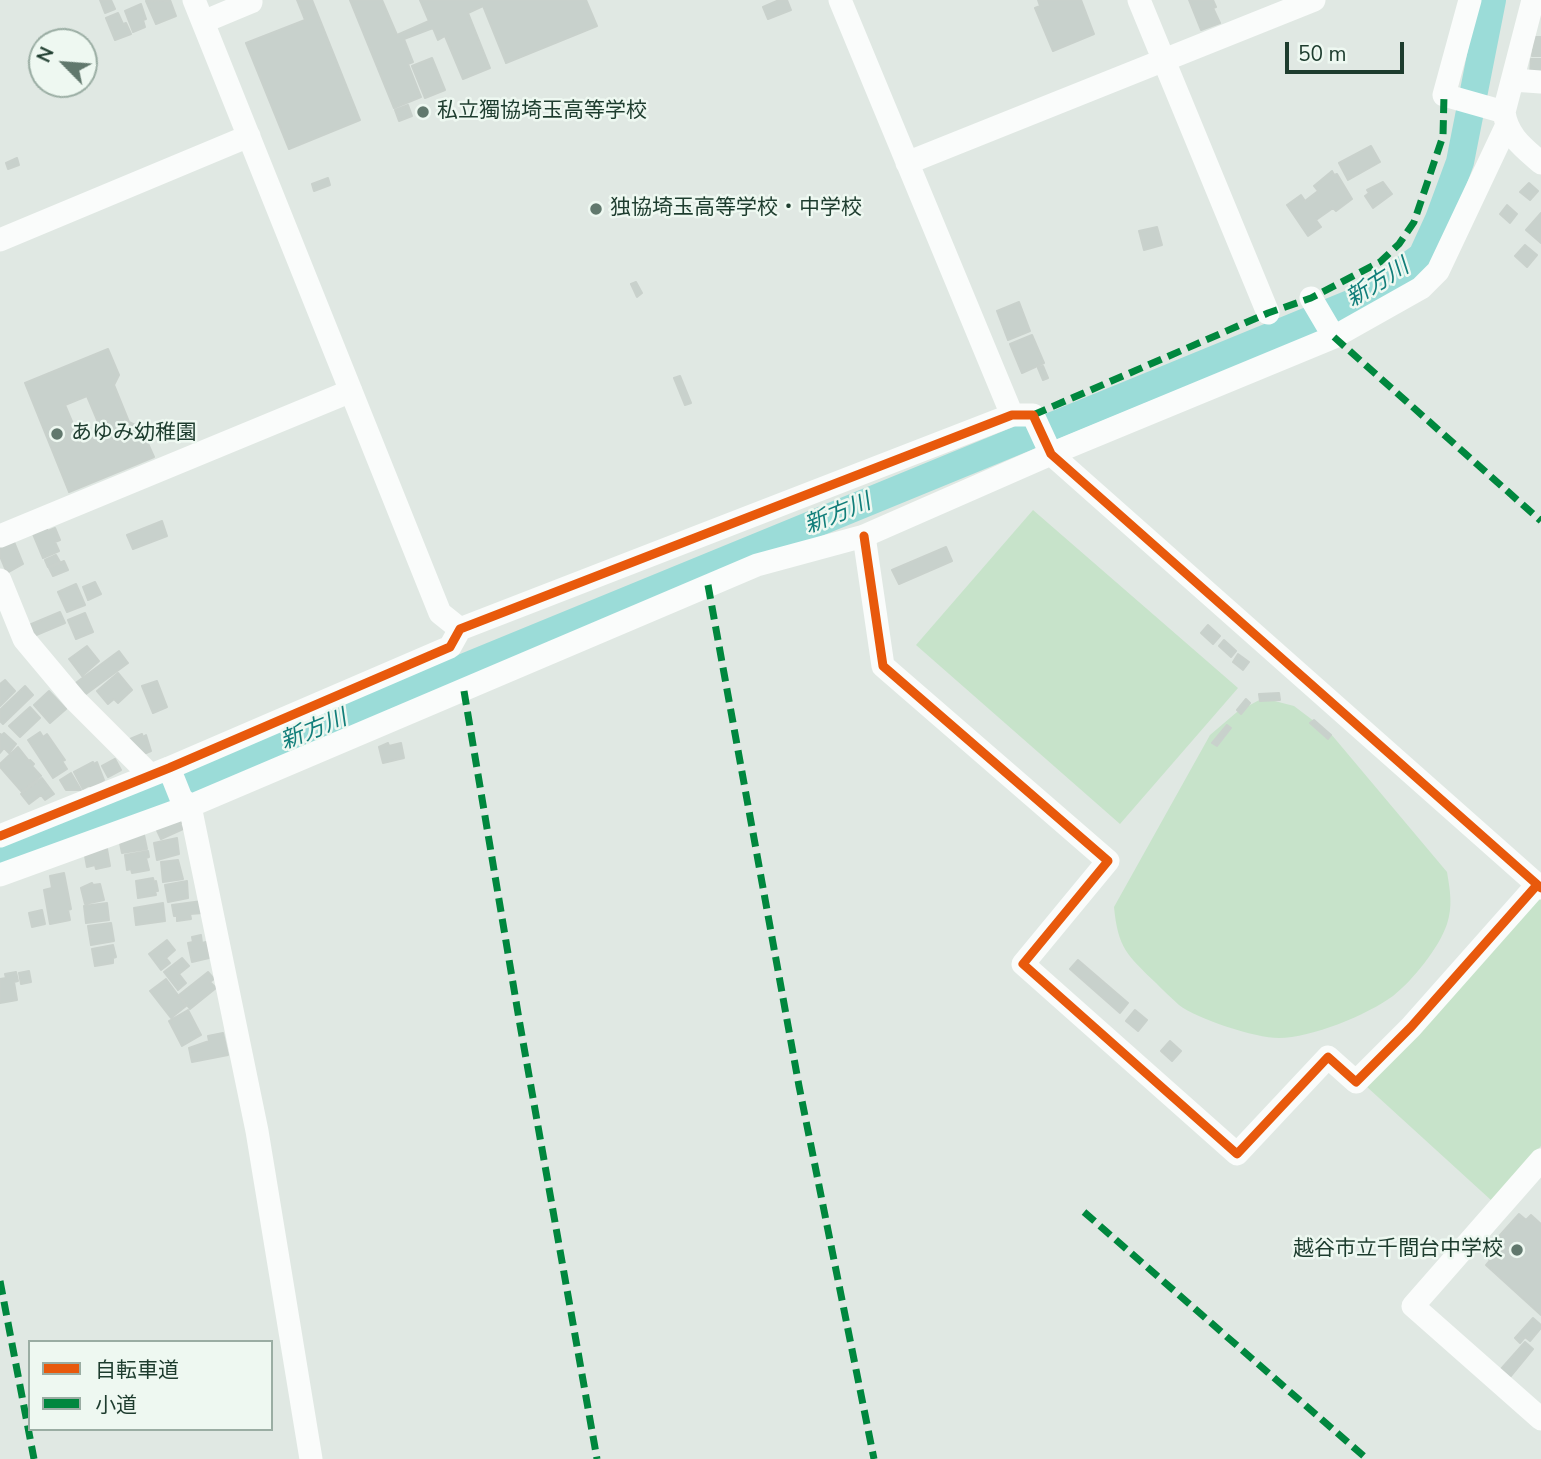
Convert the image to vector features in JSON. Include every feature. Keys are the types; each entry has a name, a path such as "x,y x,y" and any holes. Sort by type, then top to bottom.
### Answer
{"street":[{"path":"194,0 440,613 460,629"},
{"path":"203,22 251,2 250,0"},
{"path":"840,0 907,163 1022,415 1047,448 1539,887 1411,1027 1356,1082 1328,1057 1237,1154 1023,964 1108,861 883,666 864,536"},
{"path":"1139,0 1268,313"},
{"path":"907,163 1314,0"},
{"path":"1470,0 1444,95 1505,120 1520,144 1541,163"},
{"path":"0,875 186,802 757,565 864,536 1047,448 1334,337 1421,288 1438,271 1505,120 1533,0"},
{"path":"1513,80 1541,82"},
{"path":"0,240 249,136"},
{"path":"1311,298 1334,337"},
{"path":"0,536 351,391"},
{"path":"0,836 164,772 450,647 460,629 1022,415"},
{"path":"0,580 24,639 76,701 164,772 186,802 257,1130 311,1459"},
{"path":"1541,1160 1413,1306 1541,1419"}],"green space":[{"path":"1033,510 1238,688 1120,824 916,645"},
{"path":"1263,698 1294,706 1331,734 1447,872 1450,898 1449,917 1438,943 1417,973 1393,996 1369,1011 1338,1024 1307,1034 1279,1038 1227,1027 1179,1005 1126,950 1118,932 1114,907 1210,735 1237,712"},
{"path":"1537,895 1541,899 1541,1146 1492,1201 1367,1087"}],"building":[{"path":"100,0 111,0 115,9 105,13"},
{"path":"170,0 176,16 156,24 146,1"},
{"path":"297,0 312,0 360,120 289,149 246,43 305,20"},
{"path":"350,0 382,0 397,35 429,21 420,0 586,0 597,26 506,63 483,6 468,13 490,68 463,79 445,36 438,40 433,28 404,39 413,62 408,64 421,97 394,108"},
{"path":"779,0 787,0 791,10 768,19 763,7"},
{"path":"1038,0 1081,0 1094,34 1053,51 1035,8 1040,6"},
{"path":"1189,0 1213,0 1216,7 1213,8 1220,23 1201,30"},
{"path":"141,4 146,19 143,20 145,27 133,32 125,11"},
{"path":"118,13 131,34 115,40 106,18"},
{"path":"1535,37 1541,37 1541,56 1532,56"},
{"path":"432,58 445,90 425,98 412,66"},
{"path":"1531,59 1541,59 1541,75 1530,75"},
{"path":"408,105 412,116 399,121 395,110"},
{"path":"1371,146 1380,162 1348,180 1339,163"},
{"path":"17,158 19,165 8,169 6,163"},
{"path":"1332,171 1334,175 1337,174 1352,199 1336,211 1333,208 1316,220 1321,227 1308,236 1287,205 1301,195 1305,201 1318,191 1314,186"},
{"path":"328,178 330,185 314,191 312,184"},
{"path":"1383,182 1392,194 1373,208 1365,196 1369,193 1367,190"},
{"path":"1529,183 1538,191 1530,200 1520,192"},
{"path":"1507,205 1517,214 1510,223 1500,214"},
{"path":"1541,213 1541,243 1526,230"},
{"path":"1157,227 1162,245 1144,250 1139,231"},
{"path":"1525,245 1537,255 1527,267 1515,256"},
{"path":"636,282 642,293 637,297 631,284"},
{"path":"1019,302 1030,331 1008,340 997,311"},
{"path":"1032,335 1044,363 1022,373 1010,344"},
{"path":"108,349 119,375 114,385 129,422 141,428 154,457 69,492 25,383","holes":["87,396 103,434 81,443 65,405"]},
{"path":"1043,366 1048,378 1043,380 1038,368"},
{"path":"680,376 691,403 685,405 674,378"},
{"path":"162,521 167,536 133,549 127,535"},
{"path":"46,528 48,531 55,528 60,540 55,542 59,551 43,558 33,534"},
{"path":"14,542 23,564 7,573 0,556 0,547"},
{"path":"946,547 952,561 899,584 892,570"},
{"path":"56,555 60,562 48,567 45,560"},
{"path":"64,561 68,570 53,576 49,568"},
{"path":"95,582 101,594 88,600 83,587"},
{"path":"76,584 85,605 67,612 58,592"},
{"path":"60,612 65,623 34,636 29,625"},
{"path":"85,613 93,632 76,639 68,620"},
{"path":"1208,625 1220,636 1213,644 1201,633"},
{"path":"1224,640 1236,651 1231,657 1219,646"},
{"path":"87,646 99,661 82,676 69,659"},
{"path":"119,651 128,663 82,697 73,685"},
{"path":"1238,654 1249,662 1243,670 1233,662"},
{"path":"118,673 132,690 118,703 114,699 108,704 97,691"},
{"path":"5,680 15,691 0,706 0,684"},
{"path":"157,681 167,707 153,713 142,686"},
{"path":"25,686 33,695 3,724 0,721 0,710"},
{"path":"49,691 66,709 50,723 34,705"},
{"path":"1279,693 1280,700 1260,701 1259,694"},
{"path":"1246,699 1250,703 1241,714 1237,710"},
{"path":"30,707 40,718 20,737 9,726"},
{"path":"1314,720 1331,735 1328,739 1310,723"},
{"path":"1227,725 1231,728 1217,746 1212,743"},
{"path":"40,732 43,737 47,734 65,760 62,761 67,769 53,778 28,740"},
{"path":"4,733 16,744 9,753 4,748 0,753 0,734"},
{"path":"142,734 143,737 146,735 151,751 139,756 123,742"},
{"path":"388,743 389,746 401,743 404,758 383,763 379,747"},
{"path":"18,747 41,776 22,792 0,767"},
{"path":"115,759 121,770 108,777 102,766"},
{"path":"97,762 104,780 92,789 90,785 83,789 74,772"},
{"path":"71,773 81,790 66,790 60,780"},
{"path":"42,778 54,794 45,800 41,795 29,804 21,794"},
{"path":"180,812 184,822 180,824 183,829 161,839 154,824"},
{"path":"143,830 147,849 122,853 119,838"},
{"path":"177,838 179,854 157,860 154,843"},
{"path":"107,849 110,866 96,869 95,865 87,867 85,856 89,856 88,851"},
{"path":"148,851 149,857 146,858 149,870 132,873 131,869 127,870 125,855"},
{"path":"178,860 183,879 163,882 161,862"},
{"path":"64,873 71,909 68,910 70,920 50,924 44,890 52,888 50,876"},
{"path":"153,878 158,891 155,891 156,895 138,898 136,881"},
{"path":"187,881 188,898 168,902 165,885"},
{"path":"92,883 100,884 104,900 85,904 81,888"},
{"path":"202,901 203,913 190,914 191,919 177,921 172,905"},
{"path":"107,903 109,920 86,923 84,906"},
{"path":"163,903 165,921 136,925 134,908"},
{"path":"42,910 45,924 32,927 29,913"},
{"path":"111,923 114,941 91,945 88,926"},
{"path":"201,935 202,943 206,942 209,958 192,962 188,943 193,942 192,937"},
{"path":"167,940 175,950 166,958 170,963 161,970 149,954"},
{"path":"113,945 116,957 113,958 113,963 95,966 92,949"},
{"path":"182,958 189,966 179,974 186,983 178,990 164,972"},
{"path":"1078,960 1128,1003 1120,1013 1070,969"},
{"path":"29,971 31,982 21,984 19,973"},
{"path":"16,972 18,981 14,982 17,1000 0,1003 0,979 6,978 5,974"},
{"path":"208,972 214,979 210,982 216,988 190,1009 179,995"},
{"path":"166,979 186,1006 171,1018 150,991"},
{"path":"188,1010 201,1035 182,1046 169,1021"},
{"path":"1135,1010 1147,1020 1138,1031 1126,1021"},
{"path":"223,1033 228,1055 192,1062 189,1048 209,1041 208,1036"},
{"path":"1170,1041 1181,1051 1172,1061 1161,1051"},
{"path":"1519,1214 1526,1220 1531,1215 1541,1224 1541,1315 1486,1265 1490,1260 1483,1254"},
{"path":"1533,1318 1541,1328 1530,1341 1525,1337 1520,1343 1515,1338"},
{"path":"1525,1342 1533,1349 1510,1377 1501,1369"}],"waterway":[{"name":"新方川","path":"0,861 195,778 1367,297 1422,256 1439,219 1460,162 1492,0"}],"marked path":[{"path":"1033,415 1268,313 1311,298 1380,262 1399,244 1414,222 1443,136 1444,95"},
{"path":"1334,337 1541,521"},
{"path":"708,585 799,1086 874,1459"},
{"path":"464,691 597,1459"},
{"path":"1084,1212 1367,1459"},
{"path":"0,1281 28,1428"},
{"path":"29,1431 34,1459"}],"cycle path":[{"path":"0,836 169,768 450,647 460,629 1012,415 1033,415 1051,454 1541,888"},
{"path":"864,536 883,666 1108,861 1023,964 1237,1154 1328,1057 1356,1082 1411,1027 1537,885"}],"place":[{"name":"私立獨協埼玉高等学校","path":"423,112"},
{"name":"独協埼玉高等学校・中学校","path":"596,209"},
{"name":"あゆみ幼稚園","path":"57,434"},
{"name":"越谷市立千間台中学校","path":"1517,1250"}]}
